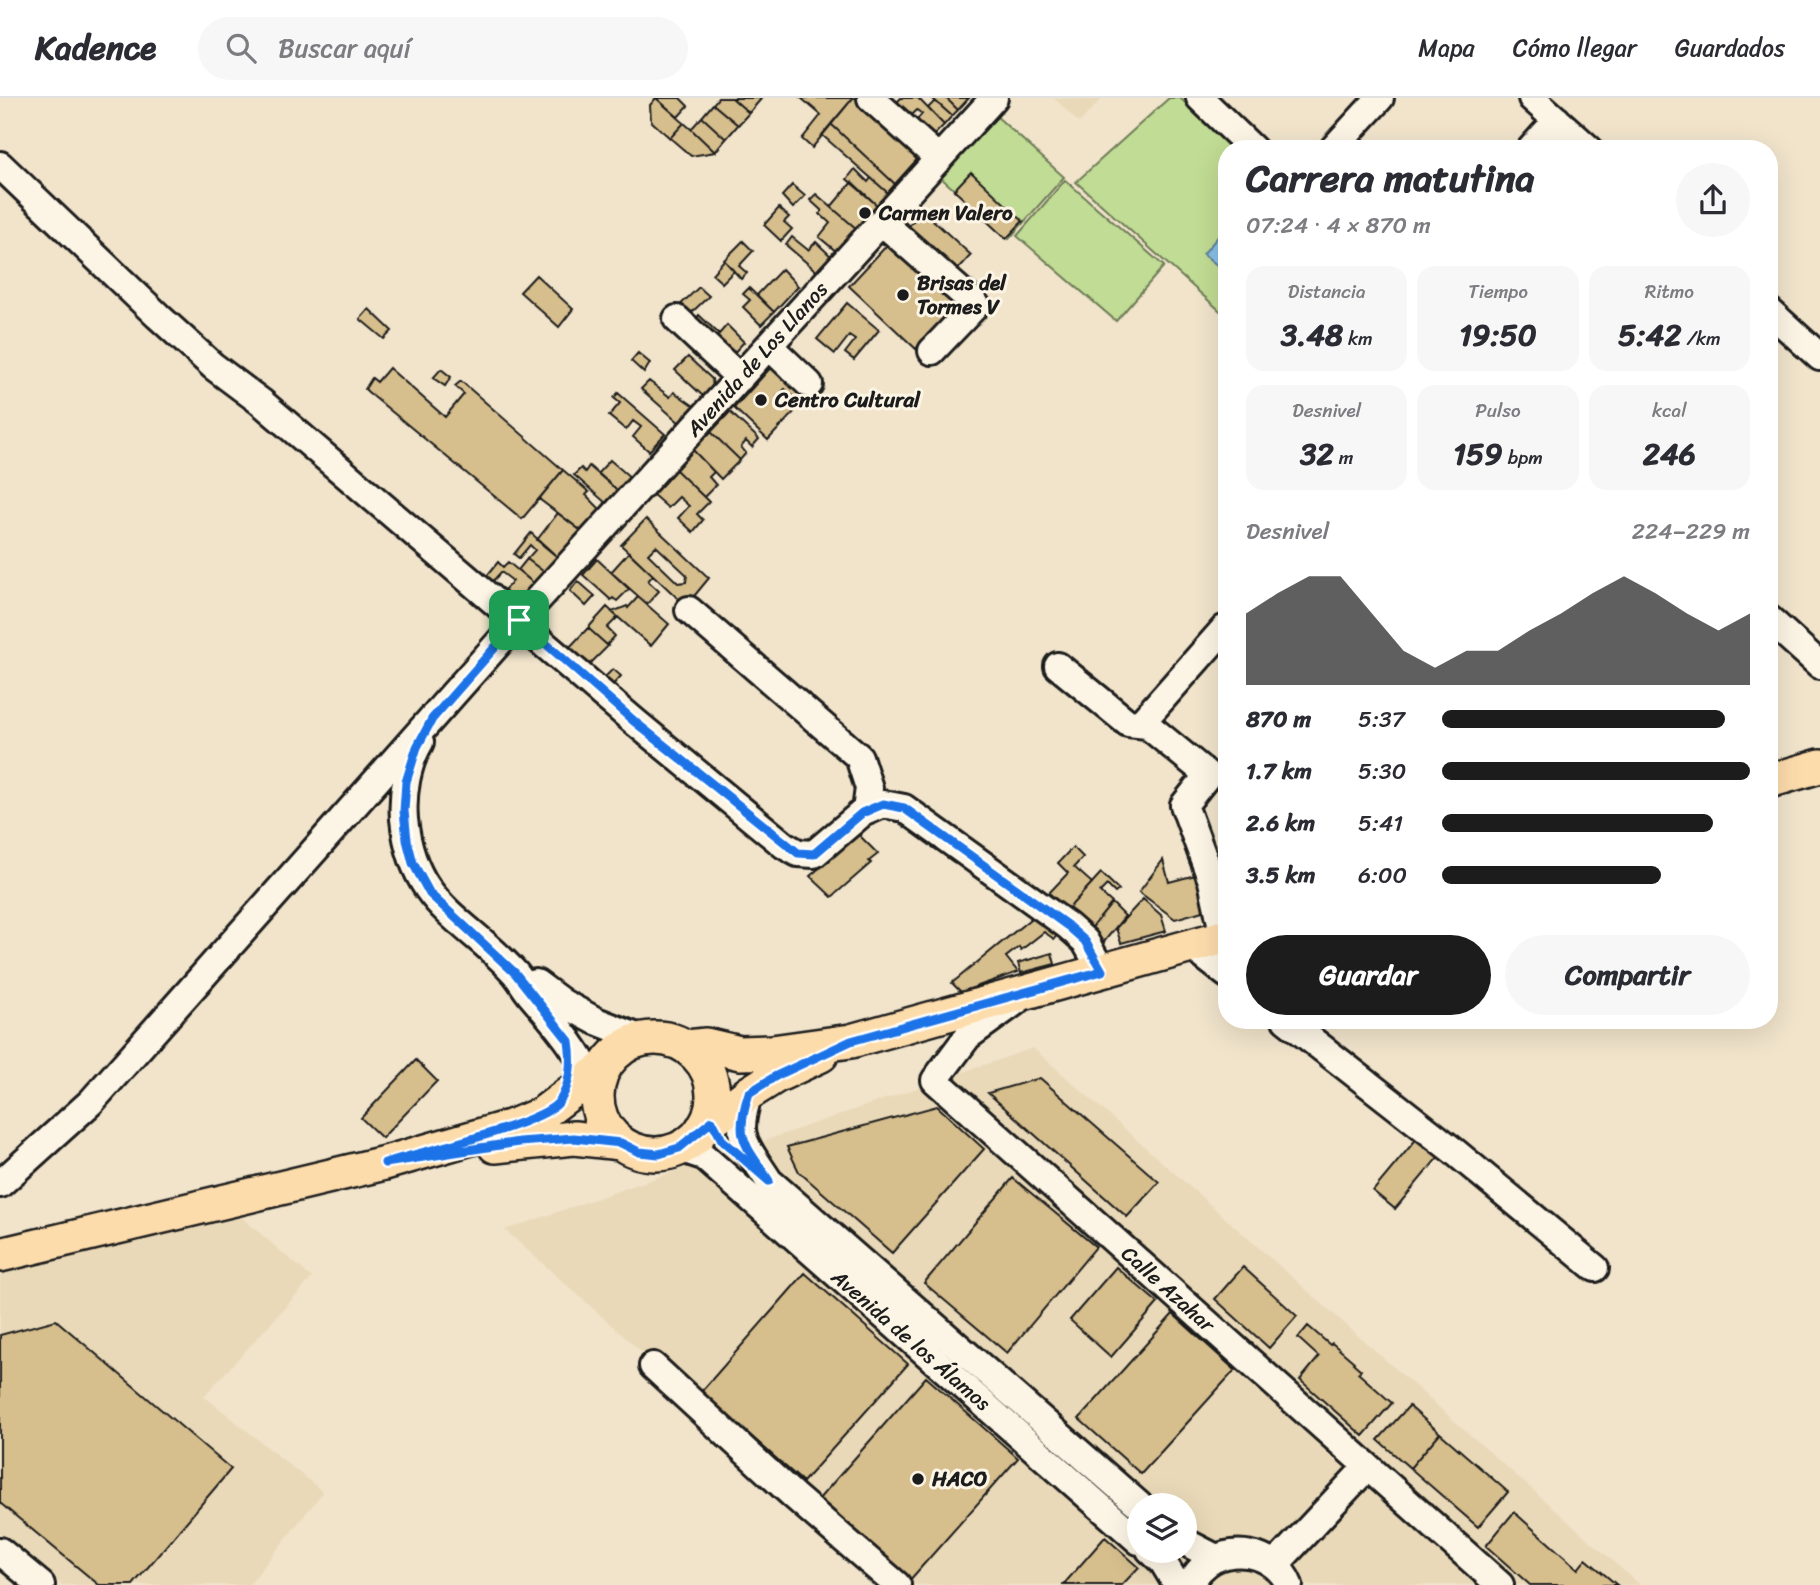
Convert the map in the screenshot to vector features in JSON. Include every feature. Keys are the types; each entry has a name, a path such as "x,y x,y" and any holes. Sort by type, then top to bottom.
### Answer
{"main road":[{"path":"1778,778 1820,766"},
{"path":"687,1047 706,1045 740,1053 772,1052 851,1041 1218,938"},
{"path":"0,1255 385,1163 513,1126 542,1114 597,1079 613,1055 626,1045 642,1039 673,1041 687,1047 703,1064 712,1085 713,1100 701,1128"},
{"path":"597,1079 598,1111 607,1129 621,1143 639,1152 659,1154 776,1076 851,1041"},
{"path":"385,1163 519,1142 574,1138 621,1143"}],"street":[{"path":"871,98 939,159"},
{"name":"Avenida de Los Llanos","path":"432,719 994,98"},
{"path":"1200,98 1244,140"},
{"path":"1341,140 1380,98"},
{"path":"1532,98 1579,140"},
{"path":"1539,140 1557,120"},
{"path":"0,165 213,366 272,411 635,722 798,853 814,854 866,811 883,804 904,808 1068,926 1085,941 1102,971"},
{"path":"882,222 976,305 933,351"},
{"path":"1778,319 1820,357"},
{"path":"677,320 740,377"},
{"path":"769,346 809,384"},
{"path":"689,610 859,757 869,788 866,811"},
{"path":"1778,626 1820,665"},
{"path":"1140,724 1218,636"},
{"path":"1058,666 1128,723 1147,725 1217,783 1184,805 1212,881 1218,906"},
{"path":"432,719 417,747 406,782 404,811 413,863 430,894 515,973 597,1079"},
{"path":"0,1184 91,1102 432,719"},
{"path":"1191,946 1218,967"},
{"path":"515,973 538,984 563,1003 596,1021 642,1039"},
{"name":"Calle Azahar","path":"1030,991 968,1036 934,1080 1500,1585"},
{"path":"1298,1029 1455,1152 1595,1268"},
{"path":"558,1103 570,1069 569,1041"},
{"name":"Avenida de los Álamos","path":"749,1093 741,1119 741,1135 769,1181"},
{"name":"Avenida de los Álamos","path":"701,1128 722,1140 1127,1494"},
{"name":"Avenida de los Álamos","path":"701,1128 703,1156 1127,1530"},
{"path":"653,1366 794,1496 897,1585"},
{"path":"1189,1585 1203,1566 1231,1553 1254,1554 1282,1575 1367,1467"},
{"path":"1197,1548 1216,1558"},
{"path":"0,1551 41,1585"},
{"path":"1164,1563 1177,1585"}],"shaded area":[{"path":"1054,98 1103,98 1079,123"},
{"path":"1033,1048 1640,1585 903,1585 505,1230"},
{"path":"241,1217 312,1278 204,1396 323,1492 249,1585 62,1585 0,1533 0,1273"}],"green space":[{"path":"1169,98 1180,98 1225,140 1218,140 1218,309 1076,182"},
{"path":"995,115 1064,177 1009,239 940,177"},
{"path":"1065,180 1164,266 1116,321 1017,236"}],"water":[{"path":"1218,236 1218,266 1203,254"}],"building":[{"path":"656,98 684,123 670,138 651,121 650,105"},
{"path":"656,98 680,98 688,106 678,117"},
{"path":"718,98 732,98 749,113 738,125 713,104"},
{"path":"732,98 759,98 761,99 749,113"},
{"path":"801,98 853,98 812,148 802,139 821,115"},
{"path":"853,98 859,98 921,155 895,184 831,124"},
{"path":"901,98 918,98 944,125 930,139 913,124 922,114 917,110 908,119 893,106"},
{"path":"932,98 946,98 958,110 952,116"},
{"path":"946,98 969,98 958,110"},
{"path":"935,101 952,116 944,125 928,108"},
{"path":"713,104 738,125 726,139 702,117"},
{"path":"702,117 726,139 715,152 691,129"},
{"path":"684,123 715,152 691,156 670,138"},
{"path":"831,124 895,184 888,193 822,135"},
{"path":"855,169 868,182 871,178 888,193 877,205 847,179"},
{"path":"971,172 1023,221 1006,239 954,190"},
{"path":"852,182 877,205 857,229 831,207"},
{"path":"792,185 805,196 793,208 782,196"},
{"path":"816,194 857,229 837,252 819,237 830,223 810,200"},
{"path":"779,208 789,217 784,222 792,229 781,241 764,225"},
{"path":"923,211 971,255 951,277 902,233"},
{"path":"792,237 808,250 816,242 835,260 821,275 786,245"},
{"path":"743,241 753,251 739,266 747,273 741,279 724,260"},
{"name":"Brisas del Tormes V","path":"890,242 957,304 916,349 849,286"},
{"path":"724,260 734,271 722,283 712,274"},
{"path":"782,269 798,286 774,312 757,295"},
{"path":"536,275 573,309 559,327 520,292"},
{"path":"699,287 709,296 689,315 695,320 699,315 719,334 727,325 744,342 730,357 676,309"},
{"path":"749,288 774,312 761,325 743,307 750,300 743,294"},
{"path":"847,303 879,330 854,360 845,353 855,340 849,336 835,354 817,339"},
{"path":"369,309 392,331 384,339 360,319"},
{"path":"638,353 650,363 644,373 631,361"},
{"path":"688,357 712,379 713,388 704,397 675,370"},
{"name":"Centro Cultural","path":"774,364 807,396 800,403 785,389 777,397 794,412 768,440 734,408"},
{"path":"389,368 445,417 464,394 455,386 461,381 563,470 522,519 365,389 372,378 377,382"},
{"path":"441,369 451,377 445,386 433,378"},
{"path":"649,381 670,397 674,392 694,406 681,424 641,389"},
{"path":"618,393 665,434 649,451 633,437 641,427 633,421 626,430 609,416 620,403 614,398"},
{"path":"730,412 759,439 752,447 746,441 741,447 746,453 740,460 711,432"},
{"path":"711,432 740,460 721,479 693,450 693,447"},
{"path":"693,450 714,472 709,477 716,485 704,497 675,469"},
{"path":"610,460 631,478 619,492 598,473"},
{"path":"589,466 619,492 607,504 574,475 581,468 585,472"},
{"path":"675,469 709,502 697,514 703,520 693,532 678,518 689,506 679,497 668,508 652,494"},
{"path":"563,470 589,492 586,495 602,511 584,533 539,499"},
{"path":"558,513 584,533 561,560 537,540"},
{"path":"646,519 709,578 686,606 621,545","holes":["656,546 687,575 686,582 678,583 648,554"]},
{"path":"531,533 561,560 548,575 527,559 535,550 530,545 519,558 514,554"},
{"path":"629,552 653,575 648,581 659,591 647,604 611,572"},
{"path":"527,559 548,575 538,587 518,570"},
{"path":"597,559 629,589 617,601 613,598 611,600 583,575"},
{"path":"498,562 503,567 508,562 538,587 521,608 502,592 513,581 501,572 491,583 485,578"},
{"path":"578,581 595,596 586,606 570,591"},
{"path":"638,597 669,624 651,646 612,612 627,606 628,608"},
{"path":"607,607 618,617 607,628 615,636 607,645 588,628"},
{"path":"588,628 608,646 590,664 604,678 613,669 621,676 608,690 565,652"},
{"path":"856,832 878,854 832,897 810,876 850,842 847,840"},
{"path":"1073,847 1083,857 1074,867 1092,883 1067,910 1049,893 1068,873 1058,863"},
{"path":"1163,860 1169,882 1203,873 1213,908 1175,919 1139,892"},
{"path":"1101,873 1119,890 1115,893 1107,885 1100,892 1112,903 1089,931 1067,910"},
{"path":"1143,899 1161,915 1166,931 1121,943 1116,928"},
{"path":"1112,903 1125,916 1103,943 1089,931"},
{"path":"1035,915 1058,934 1054,939 1044,932 1021,950 1019,947 1006,957 1018,972 961,992 952,983"},
{"path":"1052,953 1055,964 1021,973 1018,963"},
{"path":"416,1060 437,1081 382,1138 361,1118"},
{"path":"1040,1078 1159,1182 1127,1217 988,1093"},
{"path":"937,1106 984,1149 892,1253 799,1172 787,1147"},
{"path":"1418,1137 1440,1155 1395,1209 1373,1191"},
{"path":"1013,1178 1096,1247 1007,1353 924,1283"},
{"path":"1116,1267 1158,1303 1111,1357 1070,1320"},
{"path":"1243,1267 1297,1316 1269,1348 1215,1299"},
{"path":"805,1273 908,1364 803,1482 701,1392"},
{"path":"1173,1314 1235,1370 1141,1474 1079,1419"},
{"path":"56,1320 231,1469 133,1585 99,1585 0,1503 0,1335"},
{"path":"1308,1326 1354,1362 1361,1370 1358,1373 1392,1403 1363,1436 1300,1380 1319,1357 1298,1338"},
{"name":"HACO","path":"926,1377 1018,1458 909,1581 818,1500"},
{"path":"1409,1406 1440,1433 1410,1468 1378,1440"},
{"path":"1440,1433 1508,1492 1478,1527 1410,1468"},
{"path":"1514,1512 1578,1569 1586,1559 1617,1585 1530,1585 1486,1546"},
{"path":"1105,1537 1127,1556 1127,1563 1134,1563 1139,1567 1122,1585 1063,1585"}],"place":[{"name":"Carmen Valero","path":"865,213"},
{"name":"Brisas del Tormes V","path":"903,295"},
{"name":"Centro Cultural","path":"761,400"},
{"name":"HACO","path":"918,1479"}],"route":[{"path":"519,620 635,722 784,845 798,853 814,854 862,813 883,804 904,808 1068,926 1085,941 1102,971 851,1041 776,1076 749,1093 741,1119 741,1135 769,1181 722,1140 712,1121 692,1140 679,1148 659,1154 639,1152 621,1143 574,1138 519,1142 385,1163 513,1126 542,1114 558,1103 566,1086 570,1069 569,1041 515,973 430,894 413,863 404,811 406,782 417,747 432,719 519,620"}]}
